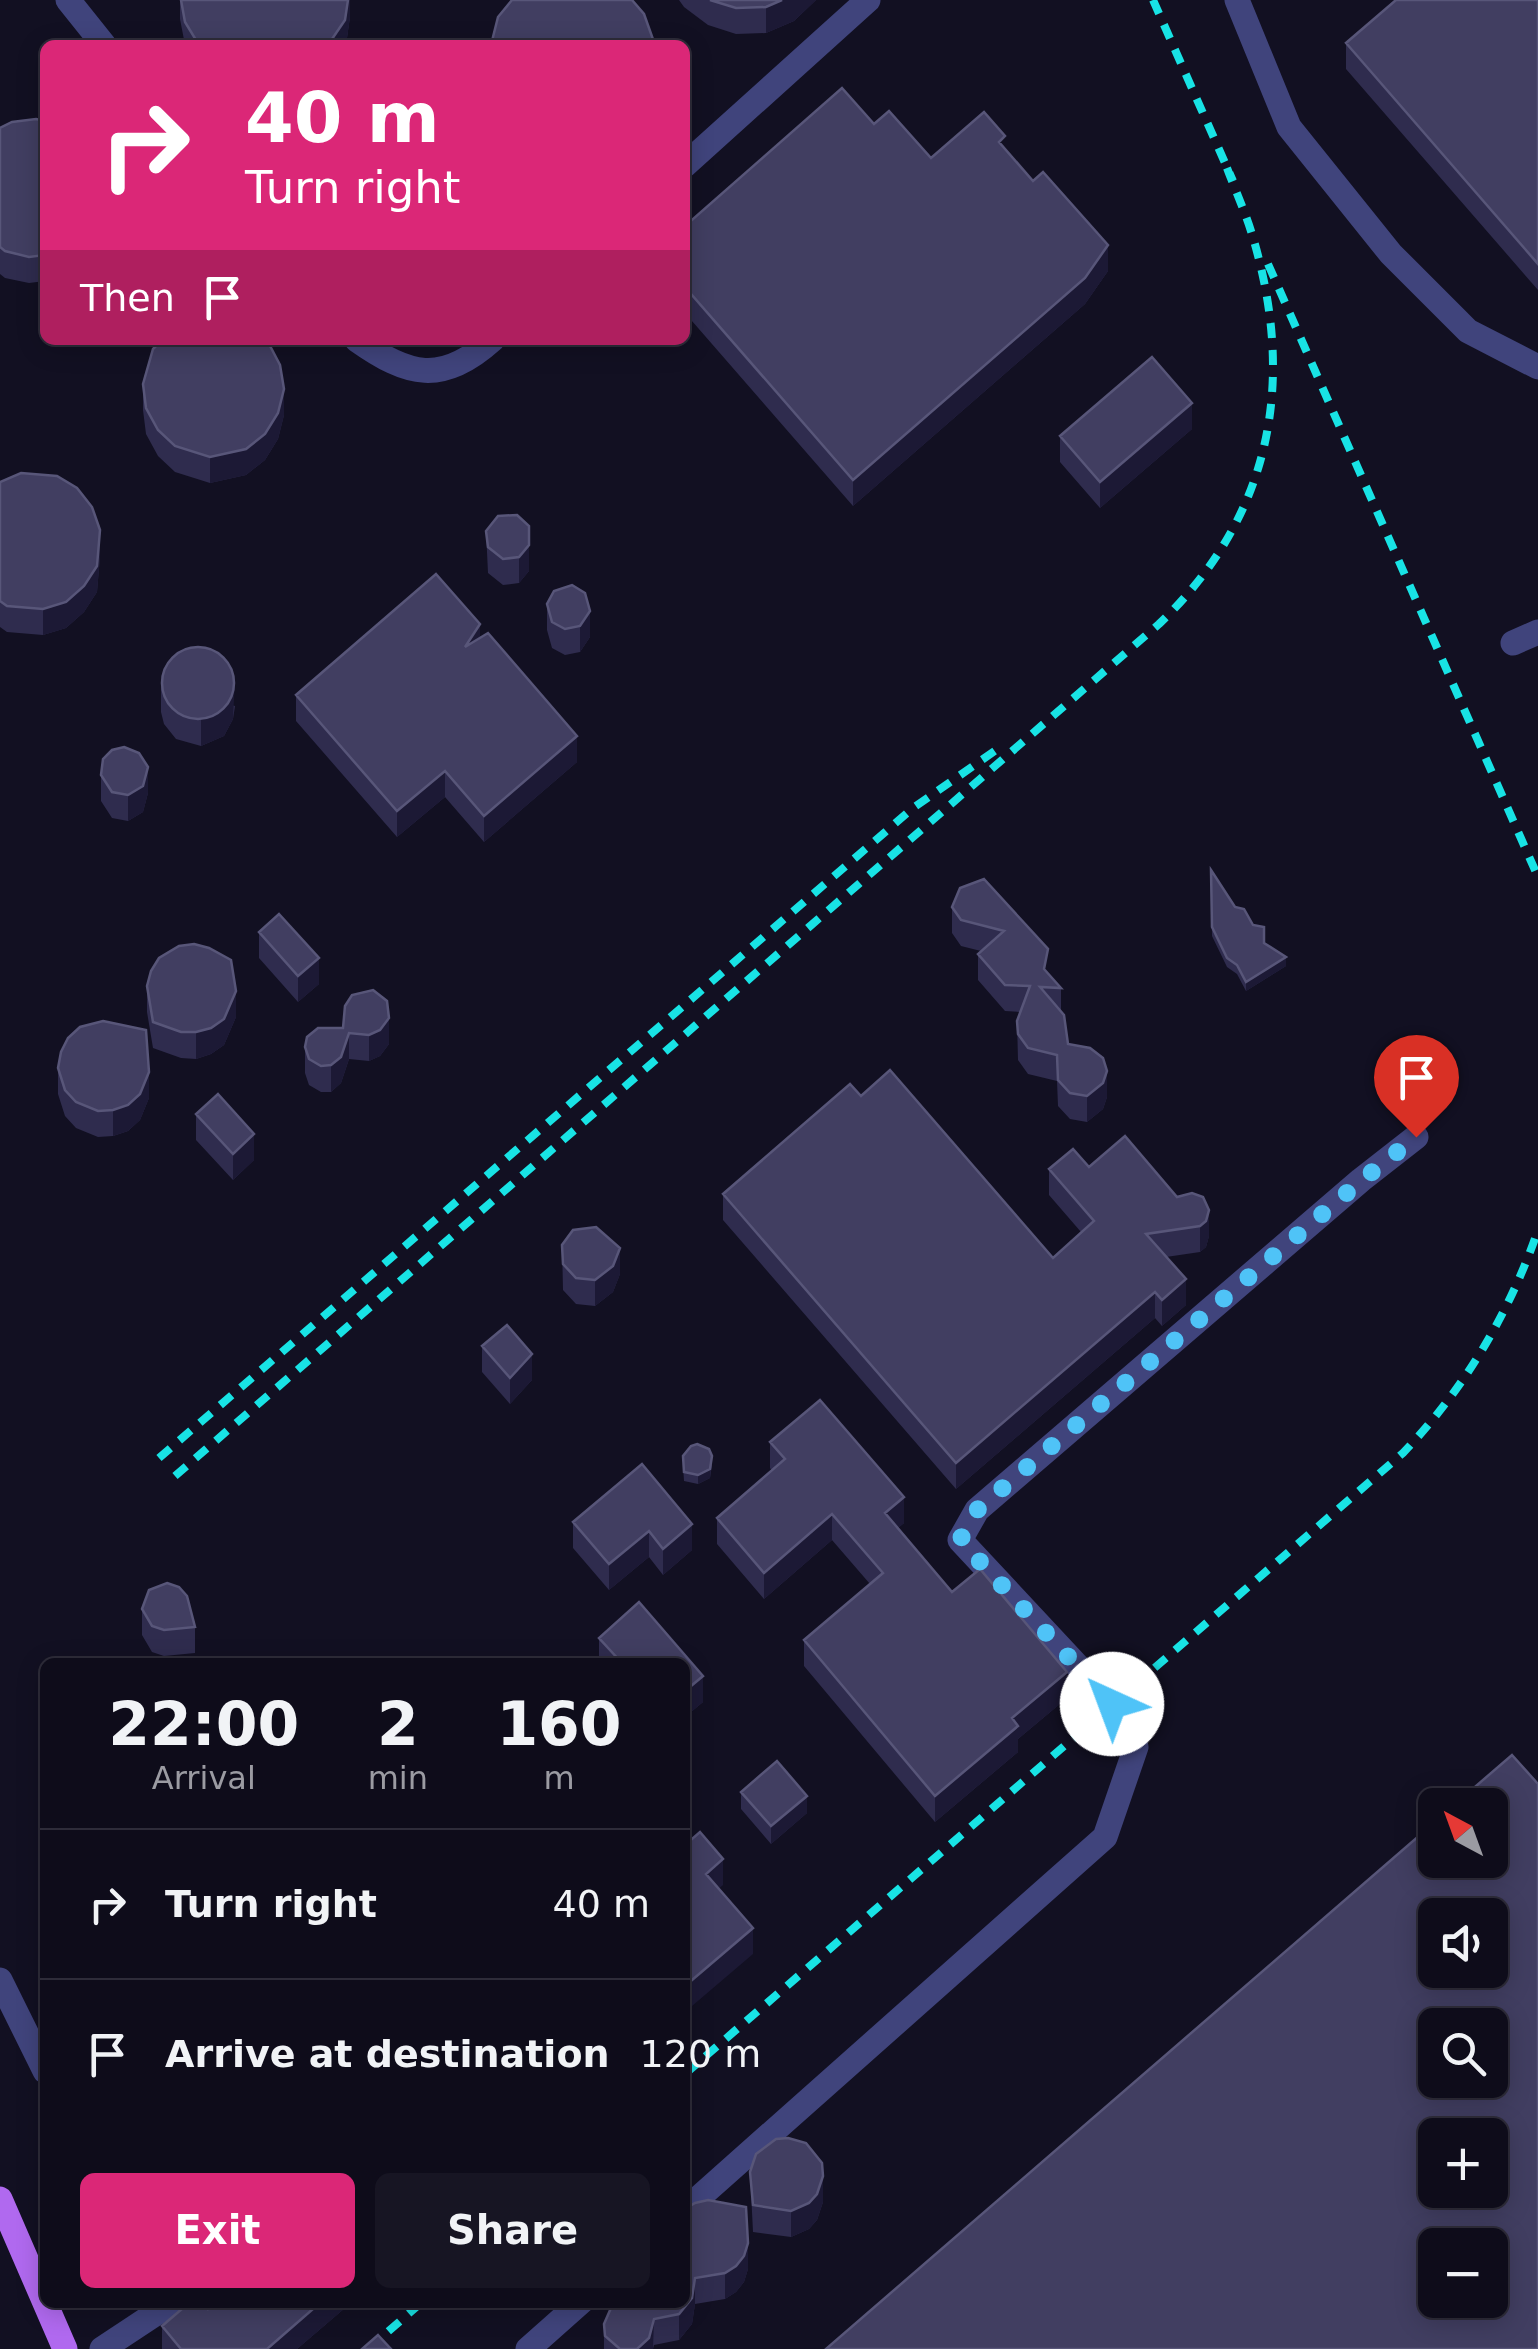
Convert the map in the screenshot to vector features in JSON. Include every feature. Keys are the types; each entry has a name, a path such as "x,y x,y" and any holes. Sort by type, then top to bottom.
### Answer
{"main road":[{"path":"0,2200 40,2292"},
{"path":"47,2308 65,2349"}],"street":[{"path":"68,0 100,40"},
{"path":"690,160 868,0"},
{"path":"1237,0 1289,127 1391,254 1468,331 1538,367"},
{"path":"363,345 406,369 439,370 470,359 486,345"},
{"path":"1513,643 1538,632"},
{"path":"690,2206 1105,1838 1136,1747 1112,1704 960,1540 977,1510 1416,1137"},
{"path":"0,1980 40,2060"},
{"path":"102,2349 165,2308"},
{"path":"528,2349 574,2308"}],"building":[{"path":"181,0 348,0 345,20 331,40 196,40 185,22"},
{"path":"512,0 632,0 644,14 653,40 492,40 498,17"},
{"path":"710,0 782,0 766,7 736,8"},
{"path":"1396,0 1538,0 1538,264 1346,43"},
{"path":"842,88 874,124 889,111 931,158 984,112 1005,136 999,142 1033,181 1043,172 1108,245 1085,278 853,480 690,293 690,222"},
{"path":"40,120 40,256 29,257 0,247 0,128 12,122"},
{"path":"157,345 270,345 280,365 284,389 278,413 265,434 246,449 210,457 175,446 158,430 146,408 143,384"},
{"path":"1152,357 1192,403 1100,482 1060,436"},
{"path":"21,473 57,476 77,488 92,507 100,530 97,566 84,586 66,602 43,609 7,606 0,601 0,482"},
{"path":"517,515 529,526 529,545 519,557 503,559 488,547 486,531 498,516"},
{"path":"436,574 480,624 465,647 488,633 577,736 484,816 445,771 397,811 296,695"},
{"path":"572,585 585,593 590,611 580,626 565,629 552,622 547,604 554,591"},
{"path":"198,647 224,657 234,683 224,709 198,719 172,709 162,683 172,657"},
{"path":"124,747 139,753 148,767 143,786 128,795 112,792 101,775 103,759 112,750"},
{"path":"1211,870 1235,907 1244,909 1253,925 1264,927 1264,943 1286,957 1246,982 1237,965 1227,958 1212,927"},
{"path":"984,879 1048,949 1044,969 1061,988 1040,987 1064,1015 1068,1044 1090,1048 1103,1058 1107,1071 1103,1083 1087,1096 1070,1093 1058,1080 1057,1055 1028,1048 1018,1034 1017,1021 1030,986 1005,985 978,954 1004,931 961,920 952,907 960,888"},
{"path":"279,914 319,958 298,976 259,932"},
{"path":"194,944 231,960 236,991 224,1019 211,1028 181,1032 153,1022 147,986 159,958 179,946"},
{"path":"373,990 387,1001 389,1018 380,1030 369,1035 349,1033 341,1057 331,1065 321,1066 309,1059 307,1037 318,1028 343,1028 345,1006 352,995"},
{"path":"103,1021 146,1030 149,1072 140,1094 128,1105 98,1111 76,1102 65,1090 58,1068 68,1038 80,1027"},
{"path":"890,1070 1053,1258 1094,1221 1049,1169 1073,1149 1089,1167 1125,1136 1177,1197 1192,1193 1203,1197 1209,1210 1200,1226 1146,1234 1186,1279 1162,1300 1155,1292 956,1463 723,1194 850,1084 861,1096"},
{"path":"218,1094 254,1134 233,1154 196,1114"},
{"path":"596,1227 620,1248 613,1266 595,1280 576,1278 563,1264 562,1245 573,1230"},
{"path":"507,1325 532,1354 510,1378 482,1346"},
{"path":"820,1400 904,1497 885,1513 952,1592 980,1569 1067,1672 1012,1718 1018,1726 935,1796 804,1640 883,1573 832,1514 764,1573 717,1518 785,1459 770,1442"},
{"path":"697,1444 709,1449 712,1456 710,1469 698,1475 684,1472 683,1456"},
{"path":"642,1464 692,1524 663,1549 649,1531 609,1564 573,1522"},
{"path":"167,1583 179,1587 187,1596 195,1627 164,1630 152,1626 142,1609 149,1590"},
{"path":"639,1602 687,1658 617,1658 599,1638"},
{"path":"690,1661 703,1676 690,1687"},
{"path":"1512,1755 1538,1784 1538,2349 826,2349 1418,1837 1418,1878 1508,1878 1508,1788 1474,1788"},
{"path":"777,1761 807,1796 771,1826 741,1792"},
{"path":"700,1832 723,1859 706,1874 753,1928 690,1982 690,1841"},
{"path":"776,2139 806,2143 822,2163 823,2176 817,2194 809,2203 791,2211 753,2205 750,2172 756,2154"},
{"path":"708,2200 746,2207 748,2243 736,2266 725,2273 695,2278 690,2300 690,2206"},
{"path":"183,2308 314,2308 267,2349 181,2349 162,2326"},
{"path":"611,2308 684,2308 679,2314 654,2319 649,2338 637,2349 620,2349 605,2336 604,2324"},
{"path":"378,2335 391,2349 362,2349"}],"railway":[{"path":"1153,0 1233,181"},
{"path":"175,1476 1159,624 1197,583 1227,540 1249,494 1264,447 1272,398 1267,295 1251,232 1227,168"},
{"path":"1268,264 1538,877"},
{"path":"159,1458 913,808 999,748"},
{"path":"690,2070 1403,1453 1446,1403 1483,1349 1538,1230"},
{"path":"368,2349 415,2308"}],"route":[{"path":"1112,1704 960,1540 977,1510 1416,1137"}]}
